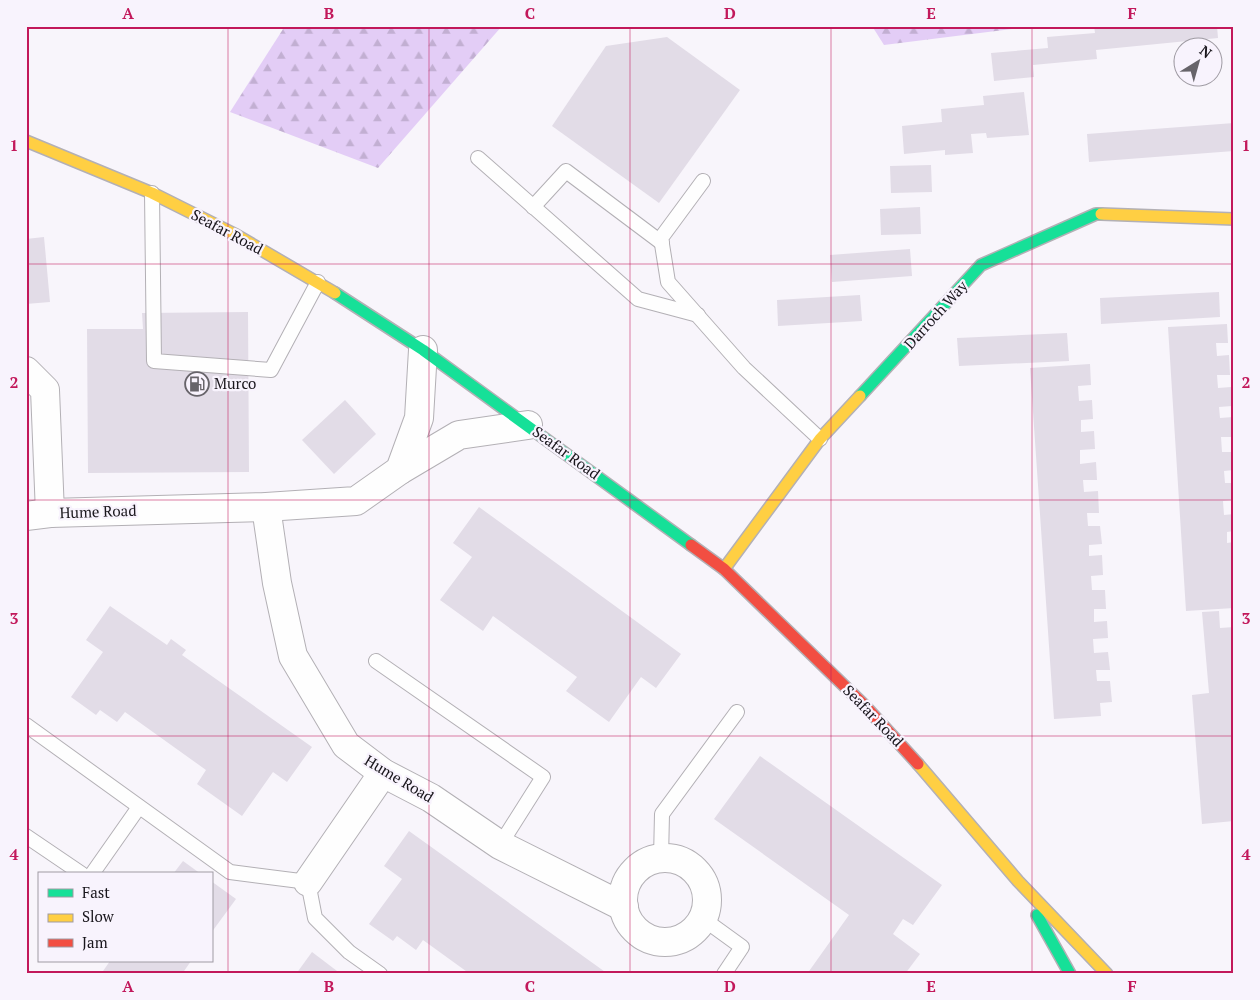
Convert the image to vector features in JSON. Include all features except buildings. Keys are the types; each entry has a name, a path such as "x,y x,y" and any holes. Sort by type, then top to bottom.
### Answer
{"street":[{"name":"Seafar Road","path":"26,141 152,193 236,234 318,282 423,350 724,569 865,706 942,789 1018,881 1107,974"},
{"name":"Darroch Way","path":"724,569 820,438 911,343 981,265 1096,214 1234,219"},
{"path":"400,470 419,418 423,350"},
{"name":"Hume Road","path":"26,372 45,390 38,514 266,507 356,501 400,470 459,435 528,425"},
{"name":"Hume Road","path":"266,507 277,583 293,656 346,745 383,773 431,798 500,845 624,907"},
{"path":"308,882 383,773"},
{"path":"660,858 674,859 687,864 697,873 704,884 708,898 705,912 699,925 689,935 676,940 662,942 649,938 637,931 628,920 624,907 624,893 628,880 636,869 660,858"},
{"name":"Seafar Road","path":"1018,881 1070,974"}],"lane":[{"path":"478,158 638,299 698,315"},
{"path":"533,207 566,170 662,243"},
{"path":"703,181 661,238 668,282 744,368 820,438"},
{"path":"152,193 154,361 271,370 318,282"},
{"path":"376,661 543,777 500,845"},
{"path":"660,858 662,814 737,712"},
{"path":"26,725 230,872 308,882 315,918 349,952 380,974"},
{"path":"93,872 139,807"},
{"path":"26,836 79,872"},
{"path":"702,918 742,947 724,974"}],"green space":[{"path":"285,26 502,26 378,168 230,112"},
{"path":"872,26 1037,26 884,45"}],"traffic: fast":[{"path":"860,396 981,265 1096,214 1101,214"},
{"path":"335,293 423,350 691,545"},
{"path":"1037,915 1070,974"}],"traffic: slow":[{"path":"26,141 152,193 236,235 335,293"},
{"path":"1101,214 1234,219"},
{"path":"724,569 820,439 860,396"},
{"path":"918,764 1018,881 1107,974"}],"traffic: jam":[{"path":"691,545 724,569 865,706 918,764"}],"place":[{"name":"Murco","path":"197,384"}]}
